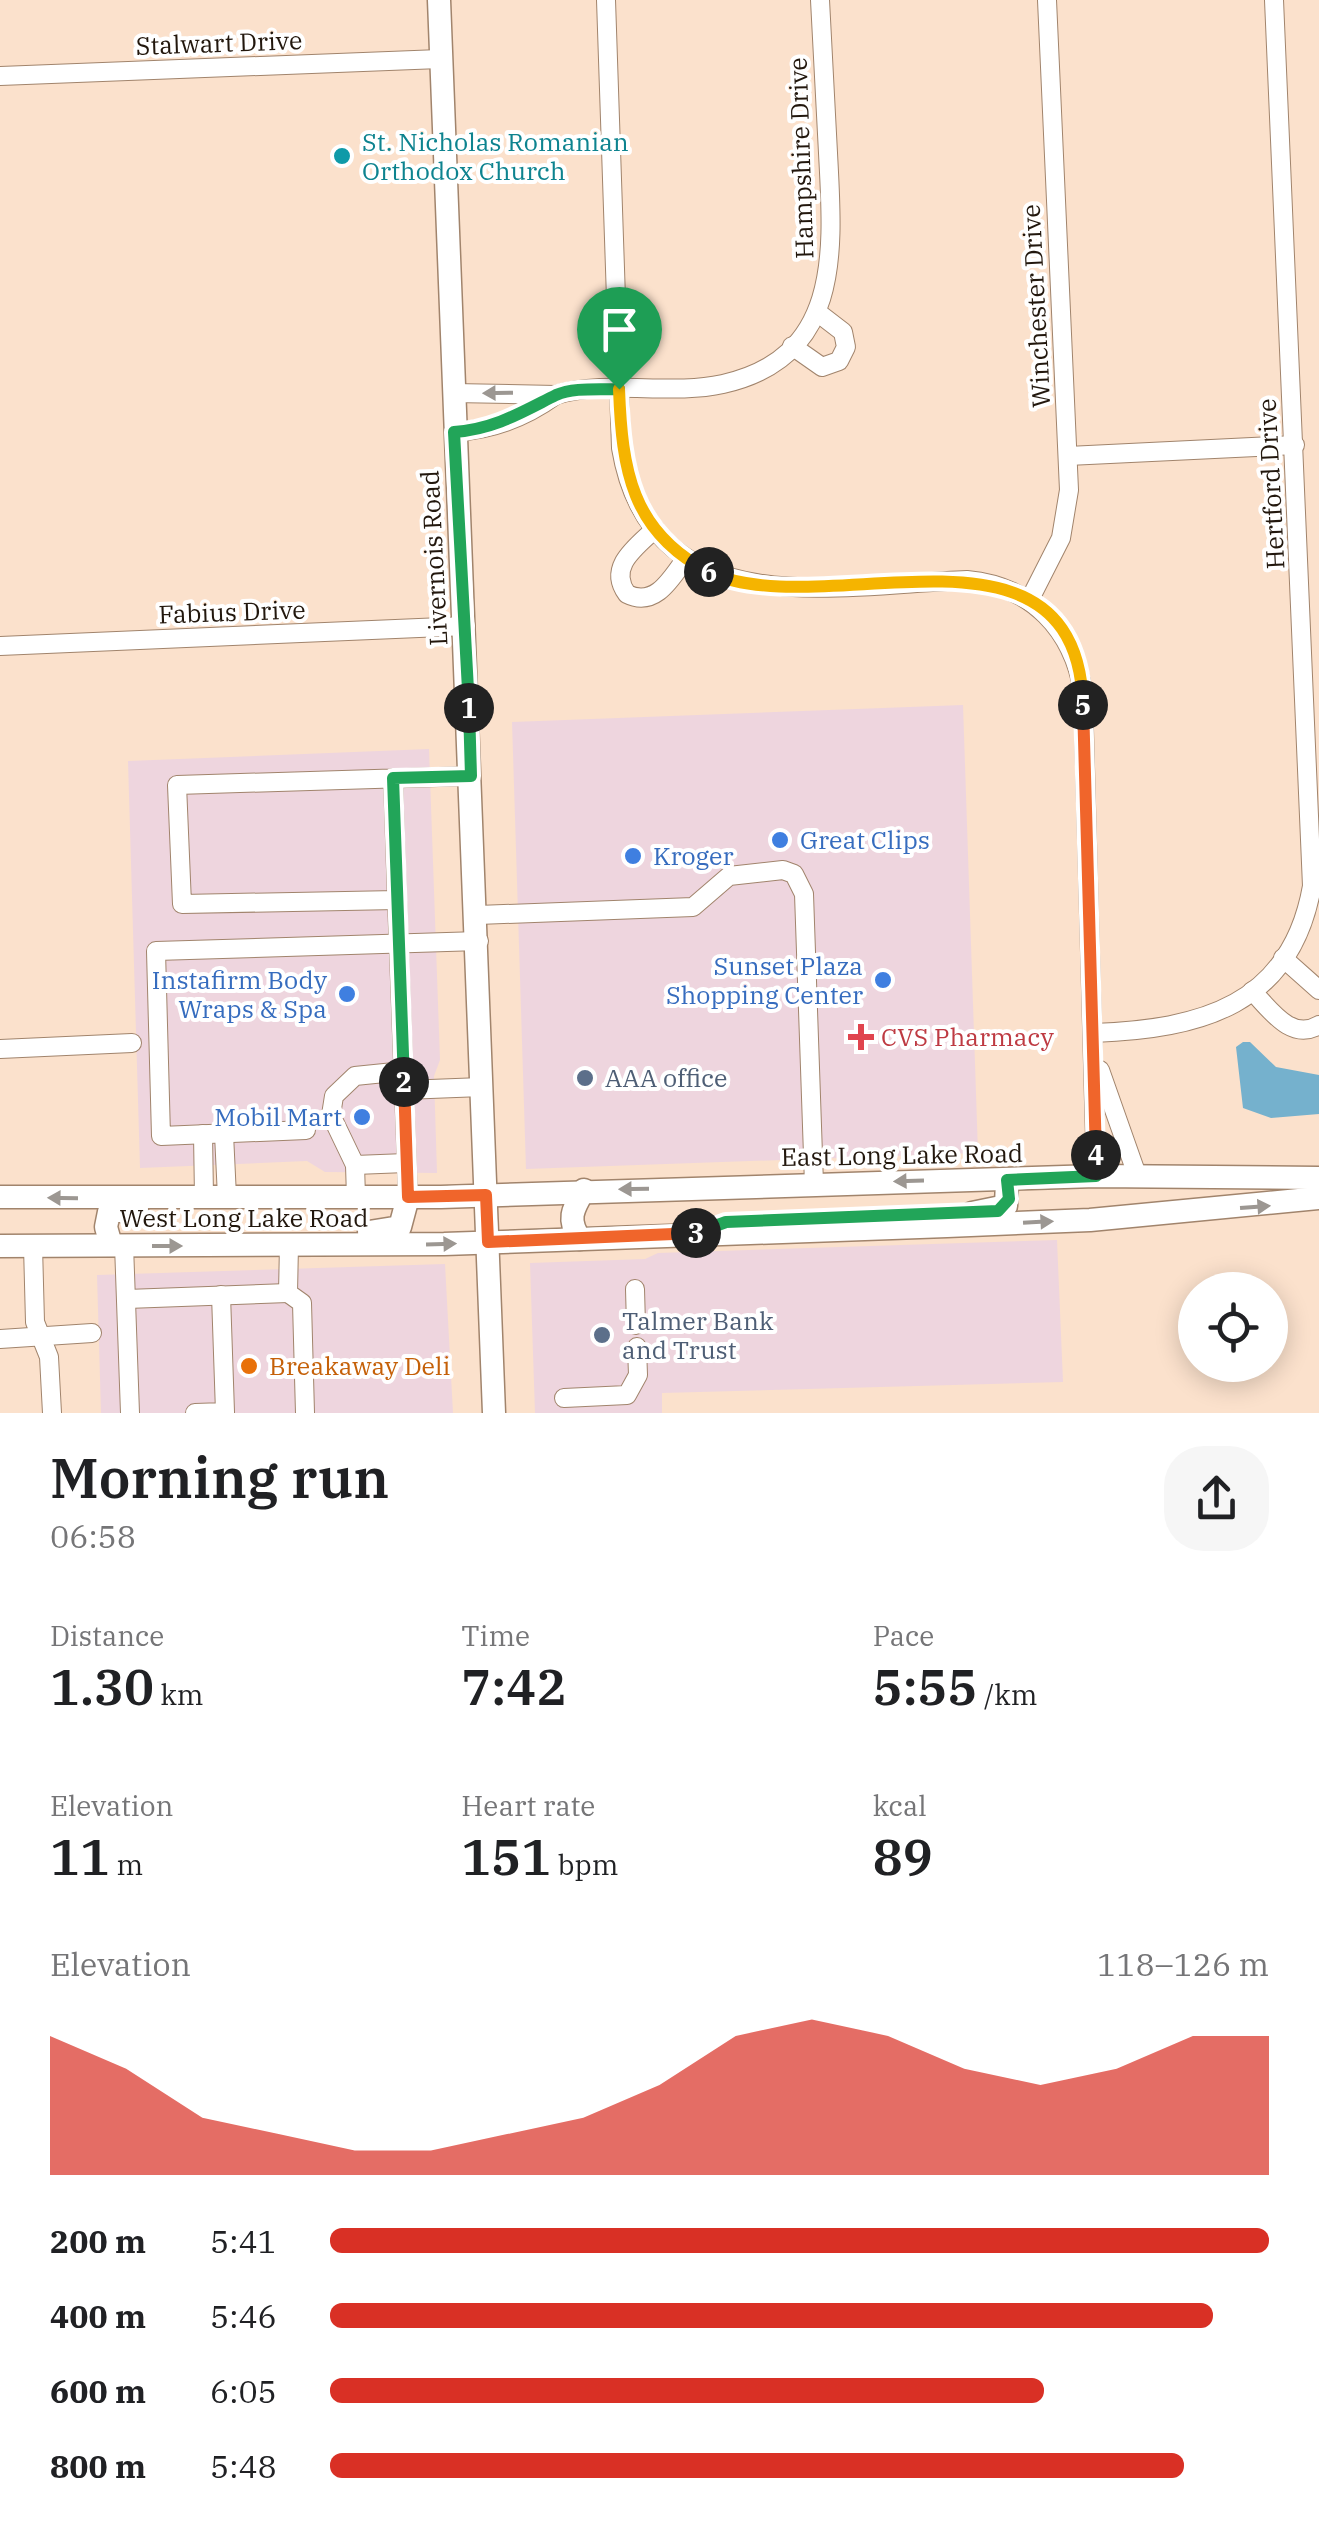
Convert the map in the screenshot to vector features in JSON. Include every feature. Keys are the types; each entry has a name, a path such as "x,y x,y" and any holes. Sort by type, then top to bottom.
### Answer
{"main road":[{"name":"Livernois Road","path":"438,0 478,915 494,1413"},
{"name":"East Long Lake Road","path":"486,1195 1137,1175 1319,1178"},
{"path":"1076,1221 1080,1213 1094,1208 1202,1200 1208,1186 1202,1176"},
{"path":"691,1235 726,1222 998,1211 1009,1199 1007,1180"},
{"path":"580,1239 571,1225 571,1213 584,1190"},
{"name":"West Long Lake Road","path":"0,1198 486,1195"},
{"path":"117,1246 106,1220 118,1209 315,1208 350,1197"},
{"path":"227,1246 288,1233 391,1231 405,1220 408,1197"},
{"path":"488,1242 1076,1221 1319,1198"},
{"name":"West Long Lake Road","path":"0,1246 488,1242"}],"street":[{"path":"606,0 625,469 635,498 655,529 686,558 714,575 751,586 967,580 995,585 1029,601 1064,635 1083,692 1096,1176"},
{"name":"Hampshire Drive","path":"453,394 556,396 718,385 765,368 792,346 817,312 832,249 820,0"},
{"name":"Winchester Drive","path":"1029,601 1061,538 1068,506 1047,0"},
{"name":"Hertford Drive","path":"1094,1042 1191,1024 1252,990 1283,958 1306,915 1313,868 1310,601 1295,445 1274,0"},
{"name":"Stalwart Drive","path":"0,76 440,58"},
{"path":"792,346 822,367 839,362 846,348 843,332 817,312"},
{"name":"Hampshire Drive","path":"454,432 482,429 517,417 556,396"},
{"path":"1068,456 1295,445"},
{"path":"655,529 620,566 619,581 626,594 642,599 657,594 686,558"},
{"name":"Fabius Drive","path":"0,646 466,626"},
{"path":"398,900 182,904 177,785 471,776"},
{"path":"393,778 408,1197"},
{"path":"478,915 693,906 729,876 783,870 794,874 804,894 814,1184"},
{"path":"306,1130 161,1136 156,951 479,941"},
{"path":"1283,958 1319,990"},
{"path":"1252,990 1291,1029 1309,1030 1319,1025"},
{"path":"1094,1042 1137,1175"},
{"path":"0,1049 132,1043"},
{"path":"350,1197 354,1165 331,1115 338,1088 366,1073 404,1081 482,1088"},
{"path":"203,1134 215,1197"},
{"path":"215,1197 224,1134"},
{"path":"354,1165 406,1163"},
{"path":"288,1245 288,1293"},
{"path":"33,1246 38,1336 50,1357 52,1413"},
{"path":"117,1246 127,1299 130,1413"},
{"path":"635,1290 636,1325"},
{"path":"127,1299 288,1293 302,1304 306,1413"},
{"path":"195,1413 225,1412 221,1296"},
{"path":"0,1338 92,1333"},
{"path":"564,1398 626,1395 638,1375 637,1347"}],"shaded area":[{"path":"963,705 978,1153 526,1169 512,722"},
{"path":"429,749 440,1060 434,1076 437,1173 325,1172 307,1161 140,1168 128,761"},
{"path":"1057,1240 1063,1382 662,1393 662,1413 535,1413 530,1263 645,1259 658,1253"},
{"path":"445,1264 453,1413 101,1413 97,1275"}],"water":[{"path":"1250,1042 1276,1067 1319,1075 1319,1114 1271,1118 1243,1108 1236,1047"}],"place":[{"name":"St. Nicholas Romanian Orthodox Church","path":"342,156"},
{"name":"Great Clips","path":"780,840"},
{"name":"Kroger","path":"633,856"},
{"name":"Sunset Plaza Shopping Center","path":"883,980"},
{"name":"Instafirm Body Wraps & Spa","path":"347,994"},
{"name":"CVS Pharmacy","path":"861,1037"},
{"name":"AAA office","path":"585,1078"},
{"name":"Mobil Mart","path":"362,1117"},
{"name":"Talmer Bank and Trust","path":"602,1335"},
{"name":"Breakaway Deli","path":"249,1366"}],"route":[{"path":"619,389 625,469 635,498 646,518 679,554 714,575 773,588 979,582 1014,592 1029,601 1047,614 1064,635 1083,692 1096,1176 1007,1180 1009,1199 998,1211 726,1222 691,1235 488,1242 486,1195 408,1197 393,778 471,776 454,432 482,429 517,417 564,393 619,389"}]}
